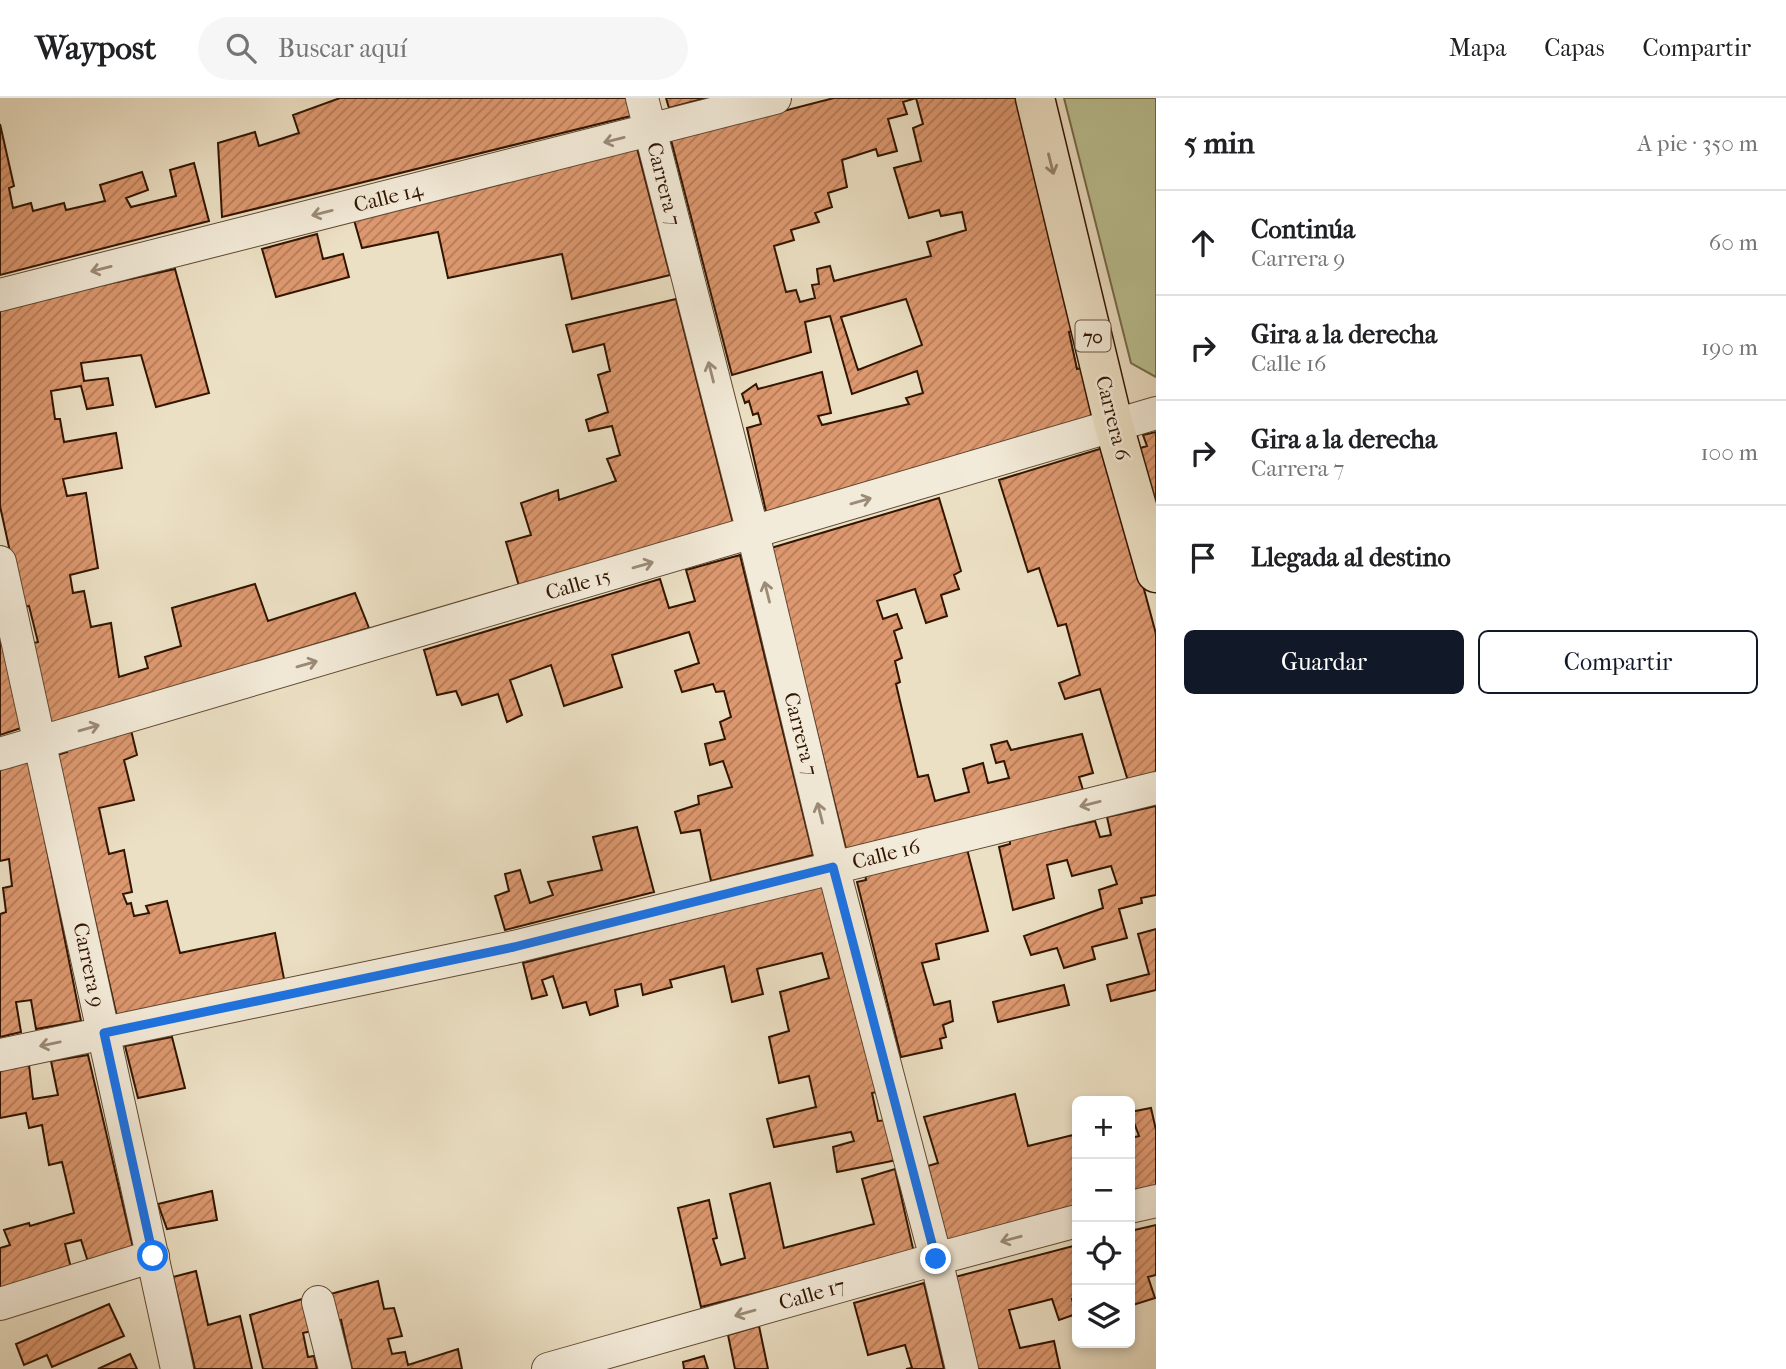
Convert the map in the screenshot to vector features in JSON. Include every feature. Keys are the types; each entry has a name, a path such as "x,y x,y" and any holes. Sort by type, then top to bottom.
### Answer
{"main road":[{"name":"Carrera 6","path":"1035,98 1114,426 1156,573"}],"street":[{"name":"Carrera 7","path":"642,98 753,533 833,867 936,1259 962,1369"},
{"name":"Calle 14","path":"0,295 775,98"},
{"name":"Calle 15","path":"0,754 1156,413"},
{"name":"Carrera 9","path":"0,562 177,1369"},
{"name":"Calle 16","path":"0,1055 514,947 1156,788"},
{"path":"1135,1206 1156,1200"},
{"name":"Calle 17","path":"548,1369 1073,1222"},
{"path":"0,1304 153,1256"},
{"path":"318,1302 335,1369"}],"green space":[{"path":"1064,98 1156,98 1156,377 1131,363"}],"building":[{"path":"340,98 626,98 631,116 222,217 218,143 255,132 259,146 299,133 293,115"},
{"path":"666,98 706,98 669,108"},
{"path":"834,98 916,98 1018,98 1078,330 1069,332 1077,369 1086,367 1099,416 767,516 747,428 761,424 758,413 753,415 749,401 745,403 742,394 756,384 758,389 822,372 831,413 818,416 822,425 909,404 906,398 923,393 917,371 852,394 830,316 805,322 811,352 732,375 671,140","holes":["916,98 923,124 913,128 921,161 894,168 909,218 939,210 941,216 962,212 966,230 927,242 931,256 834,281 830,266 817,269 819,284 812,285 815,298 800,302 796,290 786,292 774,246 794,240 791,230 819,222 815,213 832,207 828,193 847,187 842,160 876,149 878,156 897,151 888,119 907,114 903,102","906,299 922,345 858,370 841,317"]},
{"path":"0,124 14,186 9,188 13,208 31,203 33,211 64,203 66,210 105,201 100,185 142,172 148,190 126,198 131,207 176,196 170,170 194,163 209,221 0,275"},
{"path":"637,148 670,275 572,299 562,254 448,278 438,232 362,248 354,220"},
{"path":"317,234 323,259 343,254 349,277 276,297 262,249"},
{"path":"175,269 209,393 156,407 141,355 81,363 84,381 108,378 113,405 87,409 81,386 51,391 55,419 60,419 64,442 116,433 122,468 63,479 67,496 86,493 98,568 70,575 73,593 84,591 91,627 111,623 119,677 148,668 145,657 181,646 172,608 255,584 268,621 355,593 369,628 49,726 30,644 38,642 29,606 22,607 0,506 0,308"},
{"path":"676,299 733,523 519,586 506,542 531,535 521,503 558,490 559,500 616,481 607,459 620,455 612,426 589,431 586,420 608,412 598,375 610,371 604,344 573,352 566,325"},
{"path":"1156,432 1156,519 1137,449 1147,446 1143,435"},
{"path":"1106,447 1156,634 1156,774 1128,781 1100,689 1065,699 1059,683 1080,675 1066,624 1058,626 1039,568 1028,572 999,480"},
{"path":"939,498 961,571 954,575 959,589 941,595 947,616 926,623 915,589 877,601 883,619 897,614 902,628 894,631 902,658 895,661 900,682 896,684 918,777 928,775 935,801 969,792 963,769 983,763 988,783 1009,778 1004,761 996,763 991,745 1007,741 1011,750 1082,734 1093,773 1079,777 1083,790 846,849 771,548"},
{"path":"740,555 813,855 711,881 700,830 681,833 675,812 699,804 698,796 732,787 723,761 710,765 705,744 725,739 720,722 731,717 724,691 716,692 713,684 682,692 675,671 699,663 689,632 612,655 622,687 564,706 551,665 510,680 522,715 507,722 498,694 462,705 456,691 437,695 424,650 660,579 669,608 695,601 686,570"},
{"path":"0,633 21,728 0,735"},
{"path":"131,730 137,755 124,760 134,800 99,808 109,854 124,850 132,892 123,894 127,904 131,903 134,916 149,913 146,906 167,901 180,953 275,933 285,984 117,1017 57,755 67,752 66,749"},
{"path":"29,760 81,1021 36,1029 31,1000 16,1002 21,1032 0,1037 0,914 6,912 3,888 12,886 9,859 0,861 0,770"},
{"path":"1156,806 1156,895 1141,898 1142,903 1119,909 1127,938 1092,947 1095,959 1064,968 1057,948 1031,955 1024,936 1103,908 1099,890 1117,884 1111,866 1072,876 1067,860 1047,865 1054,898 1013,910 999,847 1010,844 1010,839 1095,821 1100,837 1111,835 1107,817"},
{"path":"637,827 654,892 505,930 495,896 509,891 505,874 520,870 530,903 553,895 548,882 602,870 593,837"},
{"path":"967,849 988,931 936,944 939,959 922,963 934,1005 950,1001 953,1021 943,1025 946,1037 940,1039 942,1048 901,1057 857,882 866,880 865,873"},
{"path":"824,885 882,1091 872,1093 878,1121 888,1120 897,1160 837,1172 833,1147 854,1141 851,1132 774,1147 767,1119 816,1107 809,1076 779,1083 769,1037 789,1031 780,992 829,978 822,953 757,969 763,994 732,1002 724,966 670,980 672,987 643,995 641,984 615,990 618,1006 590,1015 586,1002 563,1008 553,976 542,980 547,995 532,999 523,963"},
{"path":"1156,929 1156,990 1111,1001 1107,985 1149,974 1138,934"},
{"path":"1064,985 1069,1005 998,1022 993,1002"},
{"path":"172,1037 185,1088 138,1098 125,1046"},
{"path":"88,1055 134,1252 89,1265 81,1240 65,1244 71,1268 0,1292 0,1248 10,1245 4,1230 29,1223 30,1226 74,1213 62,1162 49,1165 42,1125 29,1128 26,1113 0,1118 0,1070 29,1065 33,1099 58,1095 51,1061"},
{"path":"1015,1094 1028,1146 1072,1135 1072,1212 948,1245 928,1166 938,1163 924,1117"},
{"path":"1151,1108 1156,1130 1156,1190 1135,1196 1135,1137 1139,1136 1135,1125 1135,1111"},
{"path":"895,1169 914,1253 701,1307 678,1208 709,1200 717,1238 713,1239 721,1265 745,1258 730,1194 770,1183 784,1248 874,1224 862,1179"},
{"path":"212,1191 217,1220 167,1229 158,1204"},
{"path":"1156,1225 1156,1275 1148,1277 1155,1298 1135,1304 1135,1285 1135,1230"},
{"path":"1072,1246 1072,1315 1059,1320 1052,1299 1009,1310 1020,1348 1054,1341 1060,1369 977,1369 955,1277"},
{"path":"196,1271 208,1325 240,1316 252,1369 195,1369 173,1277"},
{"path":"378,1281 384,1309 394,1308 402,1336 388,1339 392,1354 405,1352 408,1365 458,1349 462,1369 352,1369 341,1320 334,1323 327,1295"},
{"path":"924,1283 944,1369 906,1369 912,1368 905,1345 868,1355 854,1303"},
{"path":"302,1299 311,1331 303,1333 308,1357 314,1356 317,1369 263,1369 250,1315"},
{"path":"109,1304 124,1336 52,1367 47,1355 24,1365 16,1344"},
{"path":"759,1326 768,1369 735,1369 728,1335"},
{"path":"130,1354 137,1369 98,1369"},
{"path":"704,1356 708,1369 684,1369 683,1362"}],"route":[{"path":"153,1256 104,1033 514,947 833,867 936,1259"}]}
